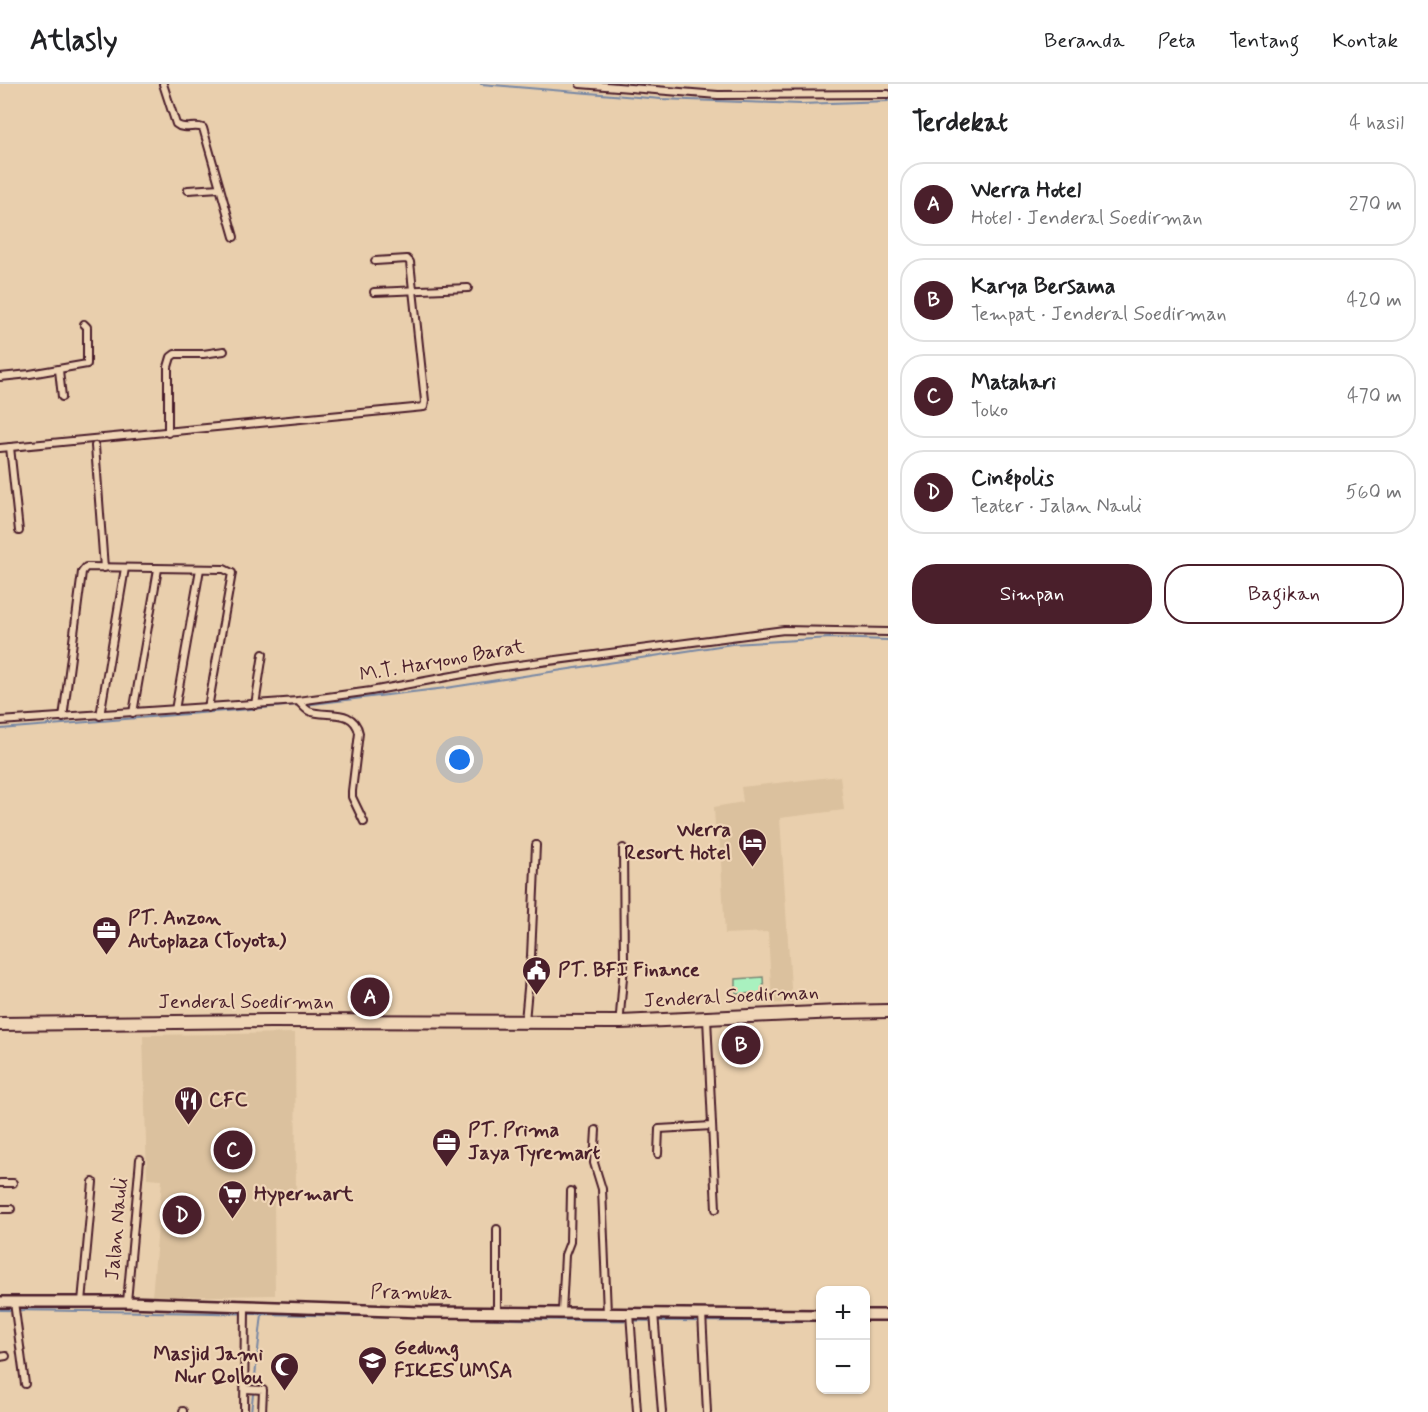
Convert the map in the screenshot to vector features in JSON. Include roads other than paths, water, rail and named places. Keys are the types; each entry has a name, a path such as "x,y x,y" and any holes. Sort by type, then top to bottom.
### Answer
{"highway":[{"name":"Jenderal Soedirman","path":"0,1017 526,1018 777,1007 888,1005"},
{"name":"Jenderal Soedirman","path":"526,1018 621,1022 888,1011"},
{"name":"Jenderal Soedirman","path":"0,1024 271,1018"}],"street":[{"path":"163,84 177,126 203,128 234,237"},
{"path":"580,84 727,95 888,94"},
{"path":"188,190 220,188"},
{"path":"0,448 423,407 425,401 409,260 375,261"},
{"path":"374,292 468,288"},
{"path":"0,377 85,365 88,363 87,327 84,324"},
{"path":"168,433 168,367 171,357 175,354 224,351"},
{"path":"58,370 62,397"},
{"path":"95,446 104,568"},
{"path":"10,447 19,531"},
{"path":"63,718 82,572 86,567 228,570 232,573 208,708"},
{"path":"100,716 124,568"},
{"path":"133,713 158,569"},
{"path":"175,710 200,569"},
{"name":"M.T. Haryono Barat","path":"0,722 298,701 371,691 496,668 771,631 796,629 888,632"},
{"path":"255,705 263,654"},
{"path":"298,701 309,710 328,712 353,720 357,724 359,733 352,797 364,822"},
{"path":"526,1018 536,845"},
{"path":"620,1015 624,965 623,848"},
{"path":"706,1018 716,1209"},
{"path":"658,1154 659,1129 712,1126"},
{"path":"596,1130 594,1163 602,1189 606,1313"},
{"name":"Jalan Nauli","path":"127,1302 140,1159"},
{"path":"82,1302 93,1182"},
{"path":"0,1183 13,1183"},
{"path":"562,1312 565,1255 570,1242 571,1191"},
{"path":"0,1209 11,1209"},
{"path":"497,1229 497,1312"},
{"name":"Pramuka","path":"0,1302 15,1305 127,1302 245,1312 606,1313 654,1319 702,1315 816,1314"},
{"path":"15,1305 25,1384"},
{"path":"244,1412 245,1312"},
{"path":"702,1315 707,1412"},
{"path":"870,1315 888,1315"},
{"path":"630,1316 637,1412"},
{"path":"654,1319 662,1412"},
{"path":"245,1389 263,1390 262,1412"}],"waterway":[{"path":"481,84 661,99 801,104 888,101"},
{"path":"304,705 446,688 732,644 831,638 888,640"},
{"path":"0,729 299,705"},
{"path":"0,1310 816,1321"},
{"path":"251,1412 262,1314"},
{"path":"870,1321 888,1321"}],"place":[{"name":"Werra Resort Hotel","path":"752,868"},
{"name":"PT. Anzon Autoplaza (Toyota)","path":"107,956"},
{"name":"PT. BFI Finance","path":"537,996"},
{"name":"Werra Hotel","path":"370,997"},
{"name":"Karya Bersama","path":"741,1045"},
{"name":"CFC","path":"188,1126"},
{"name":"Matahari","path":"233,1150"},
{"name":"PT. Prima Jaya Tyremart","path":"447,1168"},
{"name":"Cinépolis","path":"182,1215"},
{"name":"Hypermart","path":"233,1220"},
{"name":"Gedung FIKES UMSA","path":"373,1386"},
{"name":"Masjid Jami Nur Qolbu","path":"284,1392"}]}
